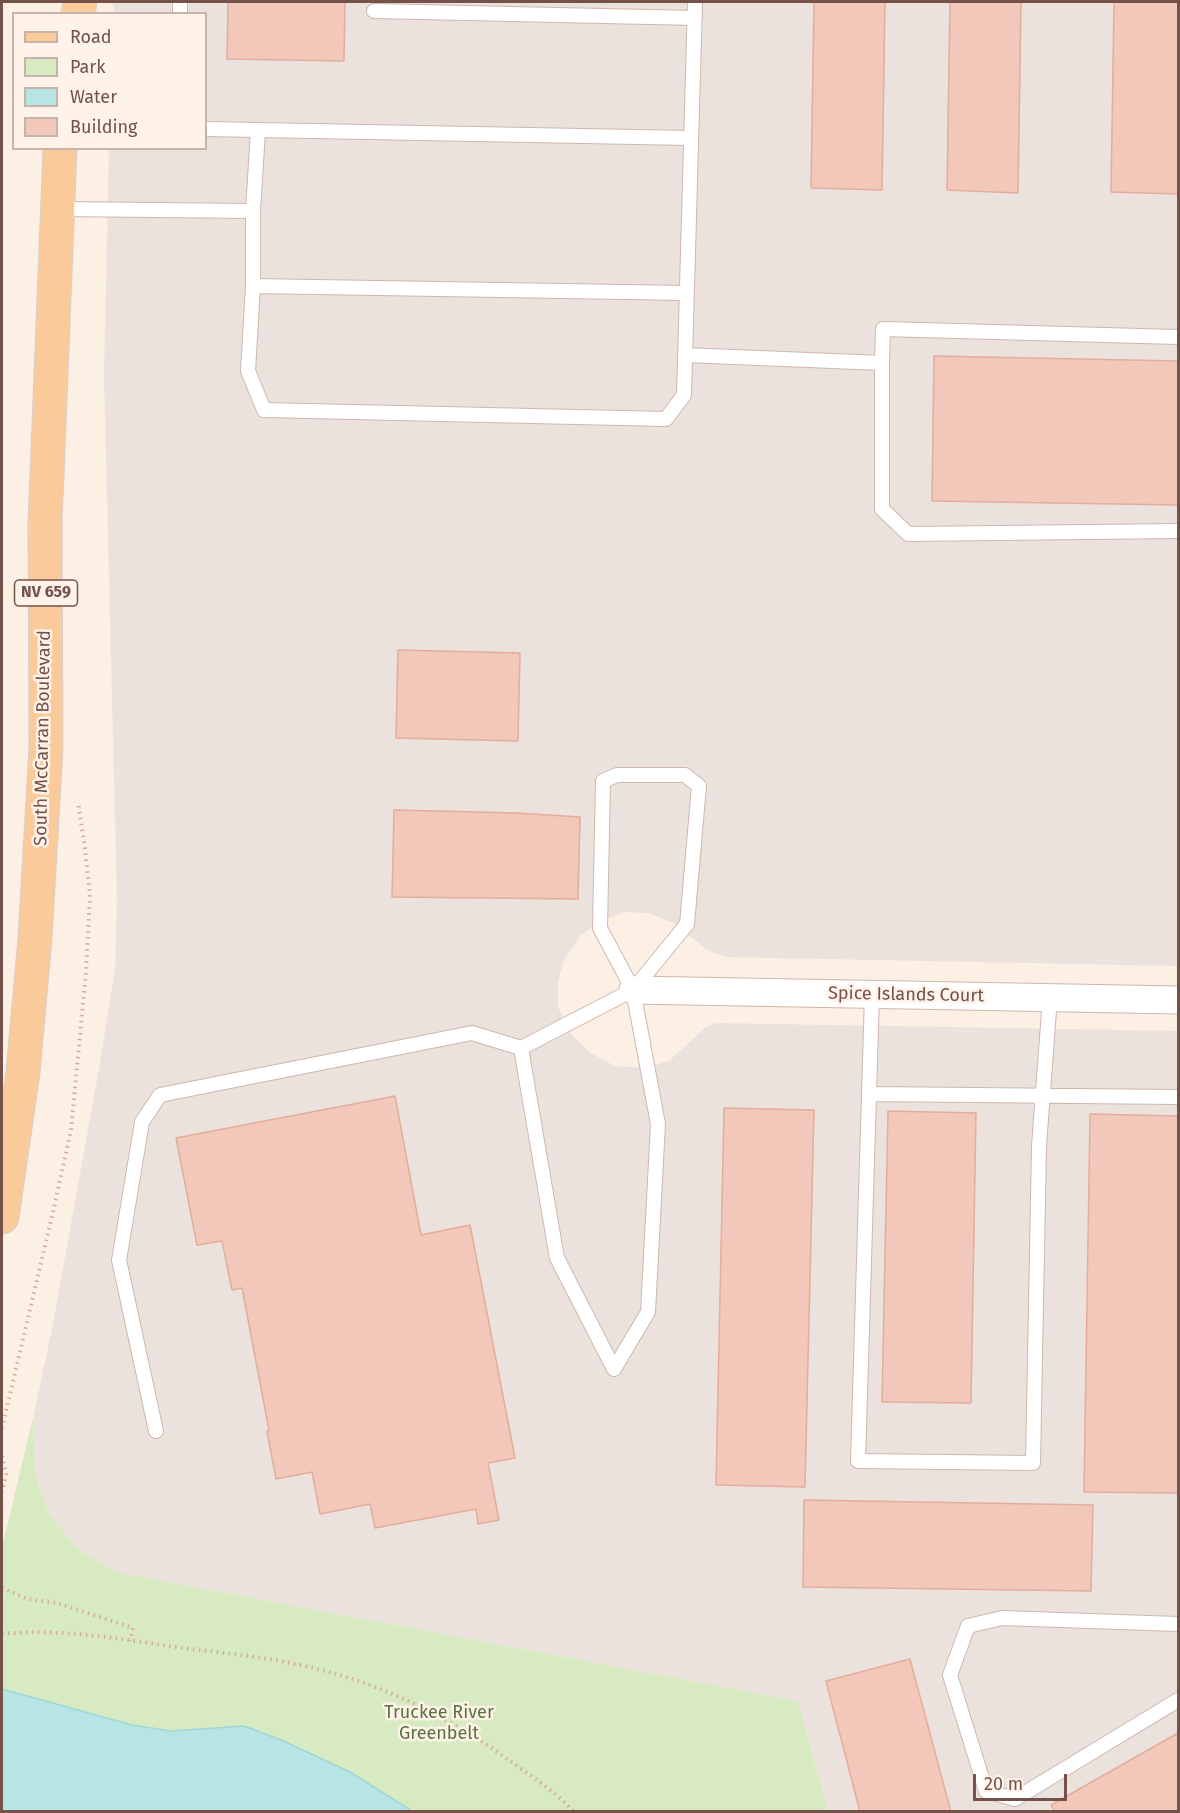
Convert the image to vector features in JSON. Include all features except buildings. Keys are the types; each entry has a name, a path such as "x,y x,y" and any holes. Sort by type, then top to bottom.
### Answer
{"main road":[{"name":"South McCarran Boulevard","path":"2,1217 23,1072 35,938 46,748 45,524 60,150"}],"street":[{"name":"Spice Islands Court","path":"633,990 1179,1000"}],"lane":[{"path":"258,130 248,371 264,410 666,419 684,395 695,2"},
{"path":"374,11 694,18"},
{"path":"207,129 691,138"},
{"path":"57,209 253,211"},
{"path":"253,285 687,292"},
{"path":"1179,337 883,329 882,363 882,509 908,534 1179,531"},
{"path":"686,355 882,363"},
{"path":"156,1431 119,1260 142,1122 160,1095 472,1033 521,1048 633,990 687,924 699,786 685,775 617,775 603,782 600,928 633,990 658,1124 648,1312 614,1369 557,1258 521,1048"},
{"path":"872,994 858,1461 1033,1463 1038,1180 1050,997"},
{"path":"870,1094 1179,1097"},
{"path":"1179,1624 1002,1618 968,1626 950,1675 986,1791 1015,1799 1179,1700"}],"path":[{"path":"2,1428 71,1130 86,972 90,895 78,803 73,792"},
{"path":"2,1456 6,1474 2,1492"},
{"path":"2,1588 27,1599 57,1603 133,1628 130,1641"},
{"path":"2,1634 32,1630 295,1664 380,1688 427,1708 477,1737 524,1770 574,1812"}],"shaded area":[{"path":"114,2 1178,2 1178,966 725,957 707,950 674,923 648,913 625,912 603,920 580,936 564,960 558,982 558,1007 570,1033 589,1052 615,1066 645,1068 669,1061 705,1028 715,1023 1178,1031 1178,1811 828,1811 798,1701 115,1572 76,1548 48,1512 35,1474 33,1418 52,1329 115,970 117,900 104,375 109,150 207,150 207,12 113,12"}],"green space":[{"name":"Truckee River Greenbelt","path":"33,1418 35,1474 48,1512 76,1548 115,1572 798,1701 828,1811 412,1811 350,1772 281,1740 244,1726 171,1731 132,1725 2,1689 2,1547"}],"water":[{"path":"2,1689 132,1725 171,1731 244,1726 281,1740 350,1772 412,1811 2,1811"}]}
